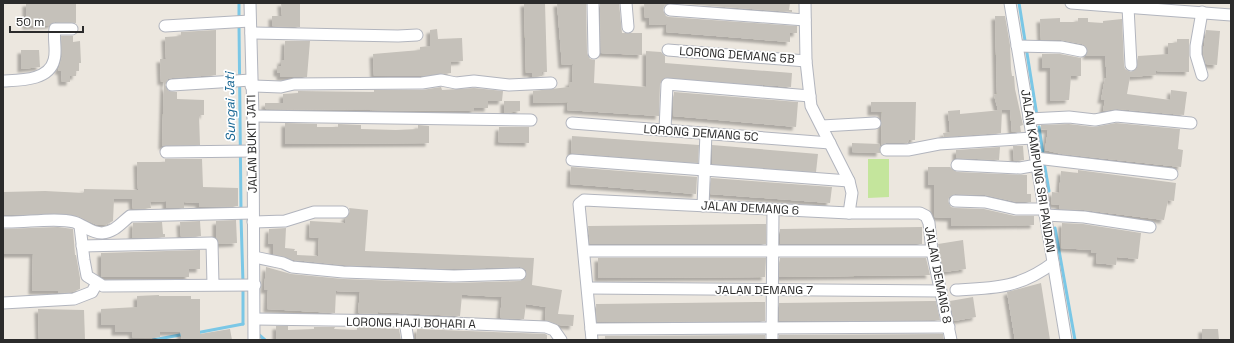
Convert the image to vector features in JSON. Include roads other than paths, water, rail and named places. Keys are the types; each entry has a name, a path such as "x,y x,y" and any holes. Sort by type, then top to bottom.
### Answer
{"street":[{"name":"JALAN BUKIT JATI","path":"250,3 243,21 251,33 245,82 253,116 245,151 252,217 254,256 245,285 255,322 254,339"},
{"path":"593,3 594,53"},
{"path":"626,3 628,26"},
{"path":"804,3 806,61 811,106 849,181 852,193 849,213"},
{"name":"JALAN KAMPUNG SRI PANDAN","path":"1010,3 1023,45 1030,119 1066,340"},
{"path":"1071,3 1128,7 1175,6 1202,12 1231,15"},
{"path":"1128,7 1131,65"},
{"path":"670,10 805,20"},
{"path":"1202,12 1196,46 1196,55 1202,75"},
{"path":"166,26 243,21"},
{"path":"3,81 28,80 43,74 51,67 54,61 55,29 72,29"},
{"path":"251,33 398,36 417,35"},
{"path":"1023,45 1061,46 1081,51"},
{"name":"LORONG DEMANG 5B","path":"668,50 806,61"},
{"path":"172,85 245,82 280,88 294,84 422,83 441,80 456,83 474,82 509,85 551,83"},
{"path":"665,130 667,84 810,96"},
{"path":"253,116 531,120"},
{"path":"1030,119 1069,117 1095,120 1116,116 1191,123"},
{"name":"LORONG DEMANG 5C","path":"572,123 830,143"},
{"path":"822,126 875,123"},
{"path":"703,206 706,133"},
{"path":"886,150 908,150 939,144 1033,138"},
{"path":"166,152 245,151"},
{"path":"572,160 849,181"},
{"path":"957,165 1020,168 1037,162 1172,174"},
{"name":"JALAN DEMANG 6","path":"584,251 580,202 584,200 849,213 920,213"},
{"path":"955,201 985,202 1003,208 1084,217 1150,227"},
{"path":"772,340 773,210"},
{"path":"3,222 75,222 93,232 102,233 114,230 130,216 252,217 285,221 314,212 343,212"},
{"name":"JALAN DEMANG 8","path":"920,213 926,216 929,223 932,251 951,340"},
{"path":"80,226 87,276 103,286 213,284 245,285"},
{"path":"82,246 212,243 213,284"},
{"path":"932,251 584,251 591,335 772,328 949,327"},
{"path":"254,256 283,263 292,267 343,272 454,276 520,274"},
{"path":"956,290 999,288 1038,275 1053,263"},
{"path":"3,303 74,299 92,292 97,283"},
{"name":"JALAN DEMANG 7","path":"588,288 941,291"},
{"path":"405,321 408,340"},
{"name":"LORONG HAJI BOHARI A","path":"255,322 405,321 546,328 554,330 561,340"}],"waterway":[{"name":"Sungai Jati","path":"239,3 239,19"},
{"path":"1019,3 1037,116"},
{"name":"Sungai Jati","path":"239,25 241,210"},
{"path":"1039,127 1043,154"},
{"path":"1044,162 1049,191"},
{"name":"Sungai Jati","path":"241,217 243,283"},
{"path":"1055,228 1075,340"},
{"name":"Sungai Jati","path":"243,288 243,324"},
{"path":"196,333 243,324"},
{"name":"Sungai Jati","path":"257,333 265,340"},
{"path":"153,340 185,334"}]}
